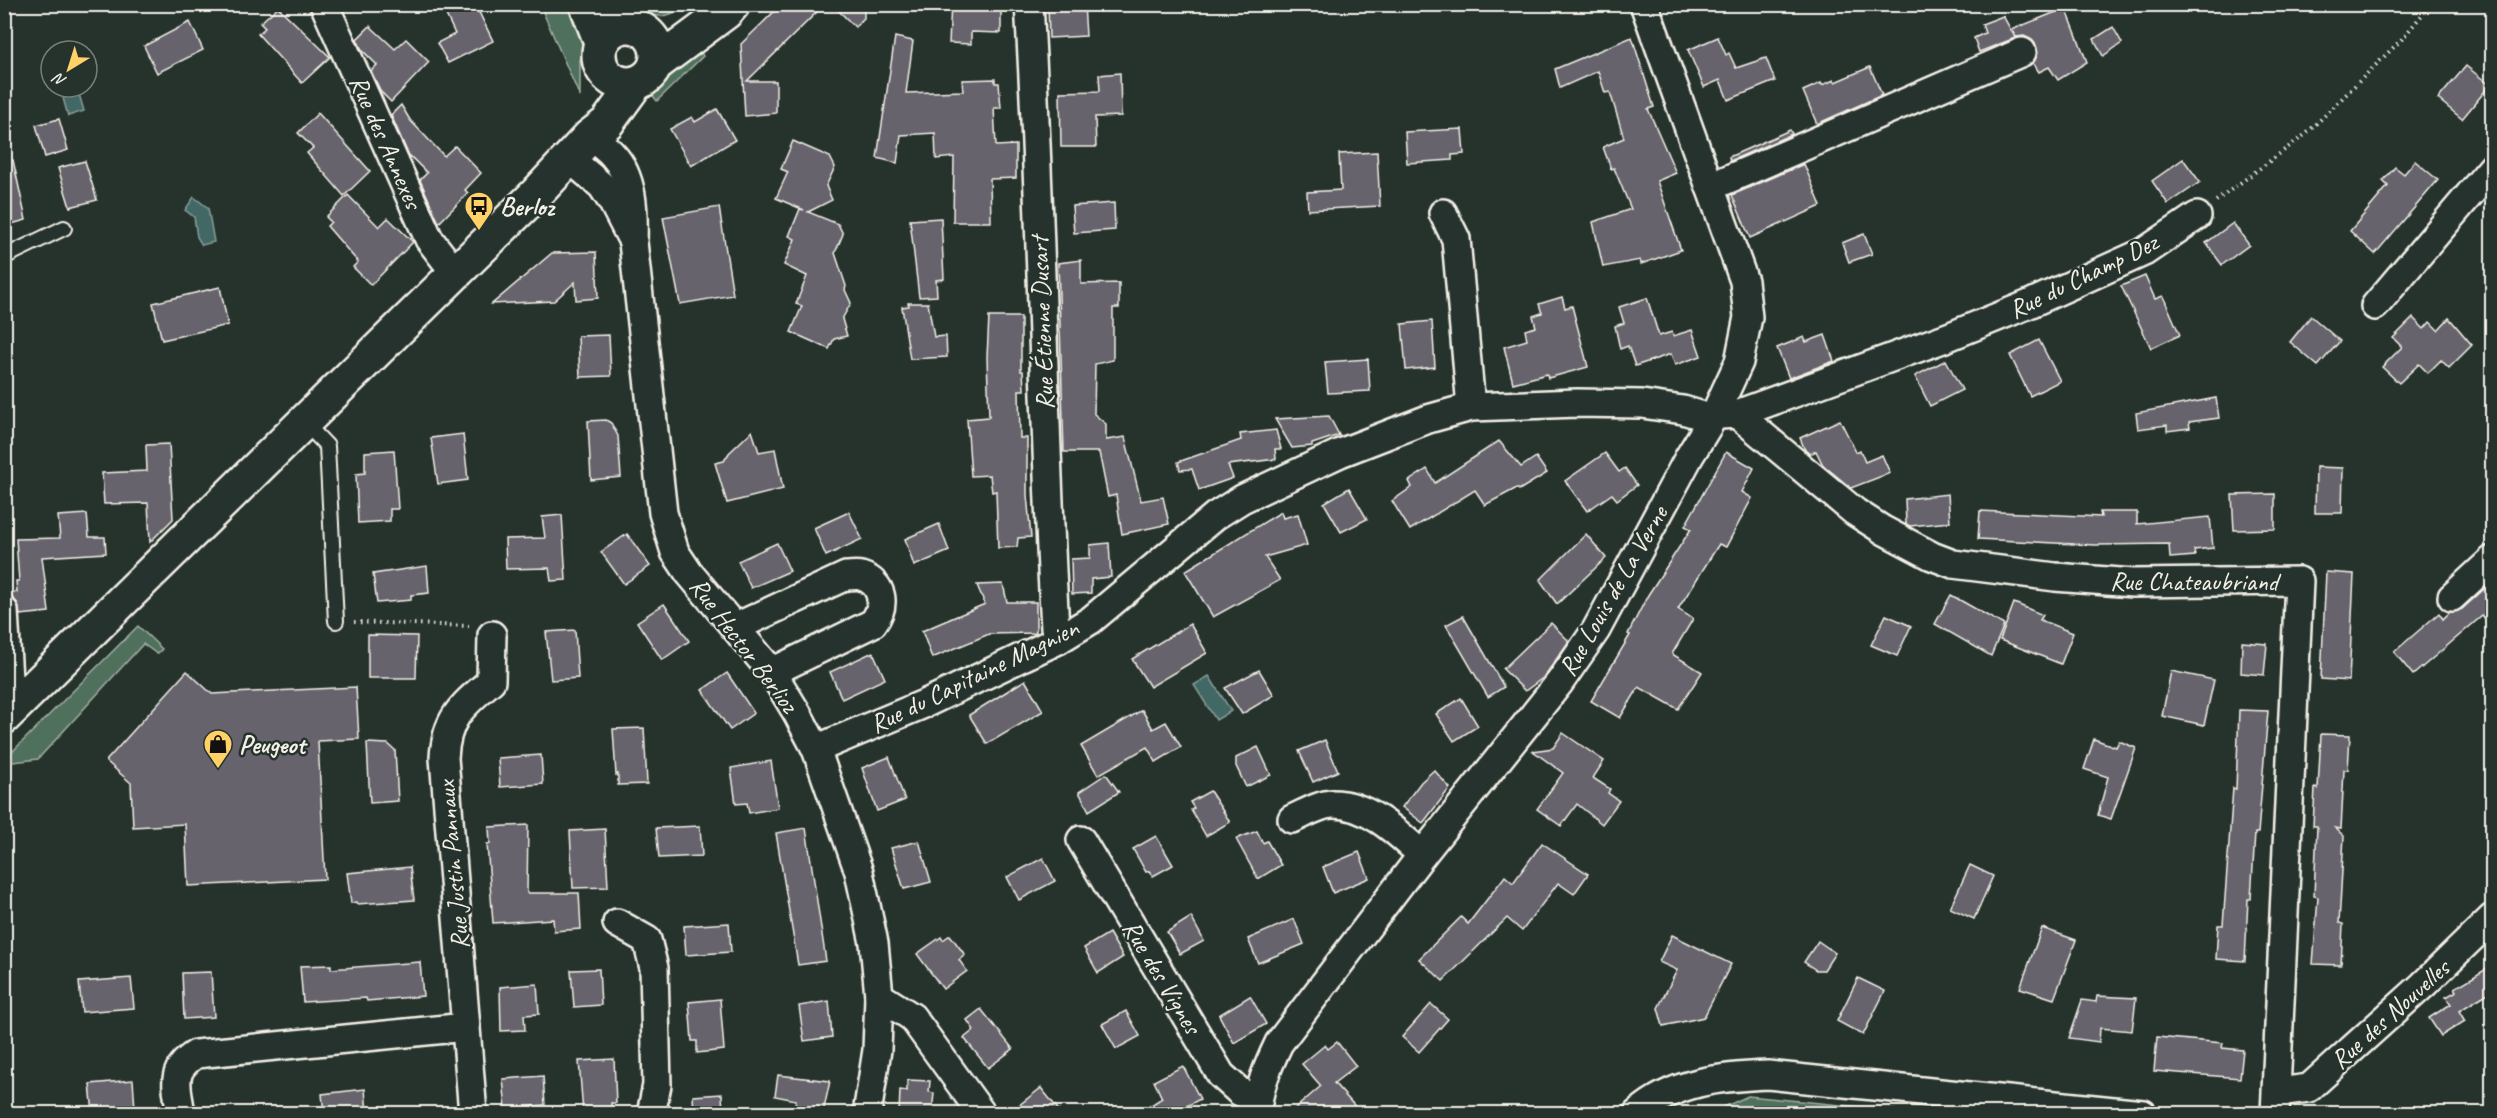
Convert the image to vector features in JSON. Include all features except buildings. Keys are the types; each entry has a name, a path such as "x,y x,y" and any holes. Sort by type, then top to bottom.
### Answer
{"main road":[{"path":"580,148 590,113 600,91 601,58 605,38 613,30 678,20 712,4"},
{"path":"601,58 614,80 624,84 646,73 726,12 733,4"},
{"path":"13,708 456,274 580,148 608,123 646,73 655,45 635,28"}],"street":[{"name":"Rue des Annexes","path":"324,4 429,239 456,274"},
{"path":"583,4 601,58"},
{"path":"604,4 635,28"},
{"name":"Rue Étienne Dusart","path":"1029,4 1037,156 1048,517 1054,628 1058,640"},
{"name":"Rue Louis de La Verne","path":"1257,1107 1264,1074 1279,1042 1422,855 1560,682 1596,630 1689,457 1725,415 1748,317 1742,271 1644,4"},
{"path":"1710,187 2022,52"},
{"name":"Rue Hector Berlioz","path":"580,148 612,153 626,175 634,214 633,242 663,513 675,552 689,573 771,672 816,748 859,872 874,943 879,996 877,1050 867,1113"},
{"path":"2375,306 2493,168"},
{"path":"1443,213 1456,239 1471,407"},
{"name":"Rue du Champ Dez","path":"1725,415 1948,337 2027,305 2144,252 2197,216"},
{"name":"Rue du Capitaine Magnien","path":"816,748 924,704 1058,640 1091,620 1215,516 1242,499 1340,453 1428,419 1471,407 1577,403 1642,404 1725,415"},
{"name":"Rue Chateaubriand","path":"1725,415 1855,512 1932,556 1953,564 2133,584 2299,581 2277,1103"},
{"path":"2452,597 2493,560"},
{"path":"736,627 846,576 861,576 875,585 883,601 880,613 873,623 771,672"},
{"path":"4,611 8,679 13,708"},
{"name":"Rue Justin Pannaux","path":"473,1113 444,745 453,718 464,704 491,681 492,635"},
{"path":"1292,819 1331,804 1351,808 1374,817 1396,831 1422,855"},
{"name":"Rue des Vignes","path":"1081,840 1221,1075 1257,1107"},
{"name":"Rue des Nouvelles","path":"2277,1103 2309,1088 2493,918"},
{"path":"617,923 647,940 654,968 657,1085 651,1113"},
{"path":"879,996 912,1017 982,1113"},
{"path":"181,1113 176,1079 182,1062 196,1053 466,1027"},
{"path":"1637,1113 1670,1092 1698,1081 1733,1076 1768,1075 2143,1113"}],"lane":[{"path":"4,257 64,228"},
{"path":"305,423 327,446 336,621"}],"path":[{"path":"2197,216 2306,134 2402,39 2431,4"},
{"path":"336,621 471,626 492,635"},
{"path":"1746,1113 1752,1111 1782,1113"}],"green space":[{"path":"684,4 678,10 662,16 634,12 618,5"},
{"path":"540,5 570,5 584,36 585,46 580,60 580,97"},
{"path":"697,44 703,56 657,101 650,92"},
{"path":"138,626 162,649 157,654 143,644 38,759 5,763 5,759"},
{"path":"1748,1096 1923,1113 1711,1113"}],"water":[{"path":"63,99 80,99 84,111 68,116"},
{"path":"194,197 208,208 214,242 202,245 197,237 194,217 185,210"},
{"path":"1209,676 1231,711 1216,720 1194,685"}],"place":[{"name":"Berloz","path":"479,232"},
{"name":"Peugeot","path":"218,770"}]}
